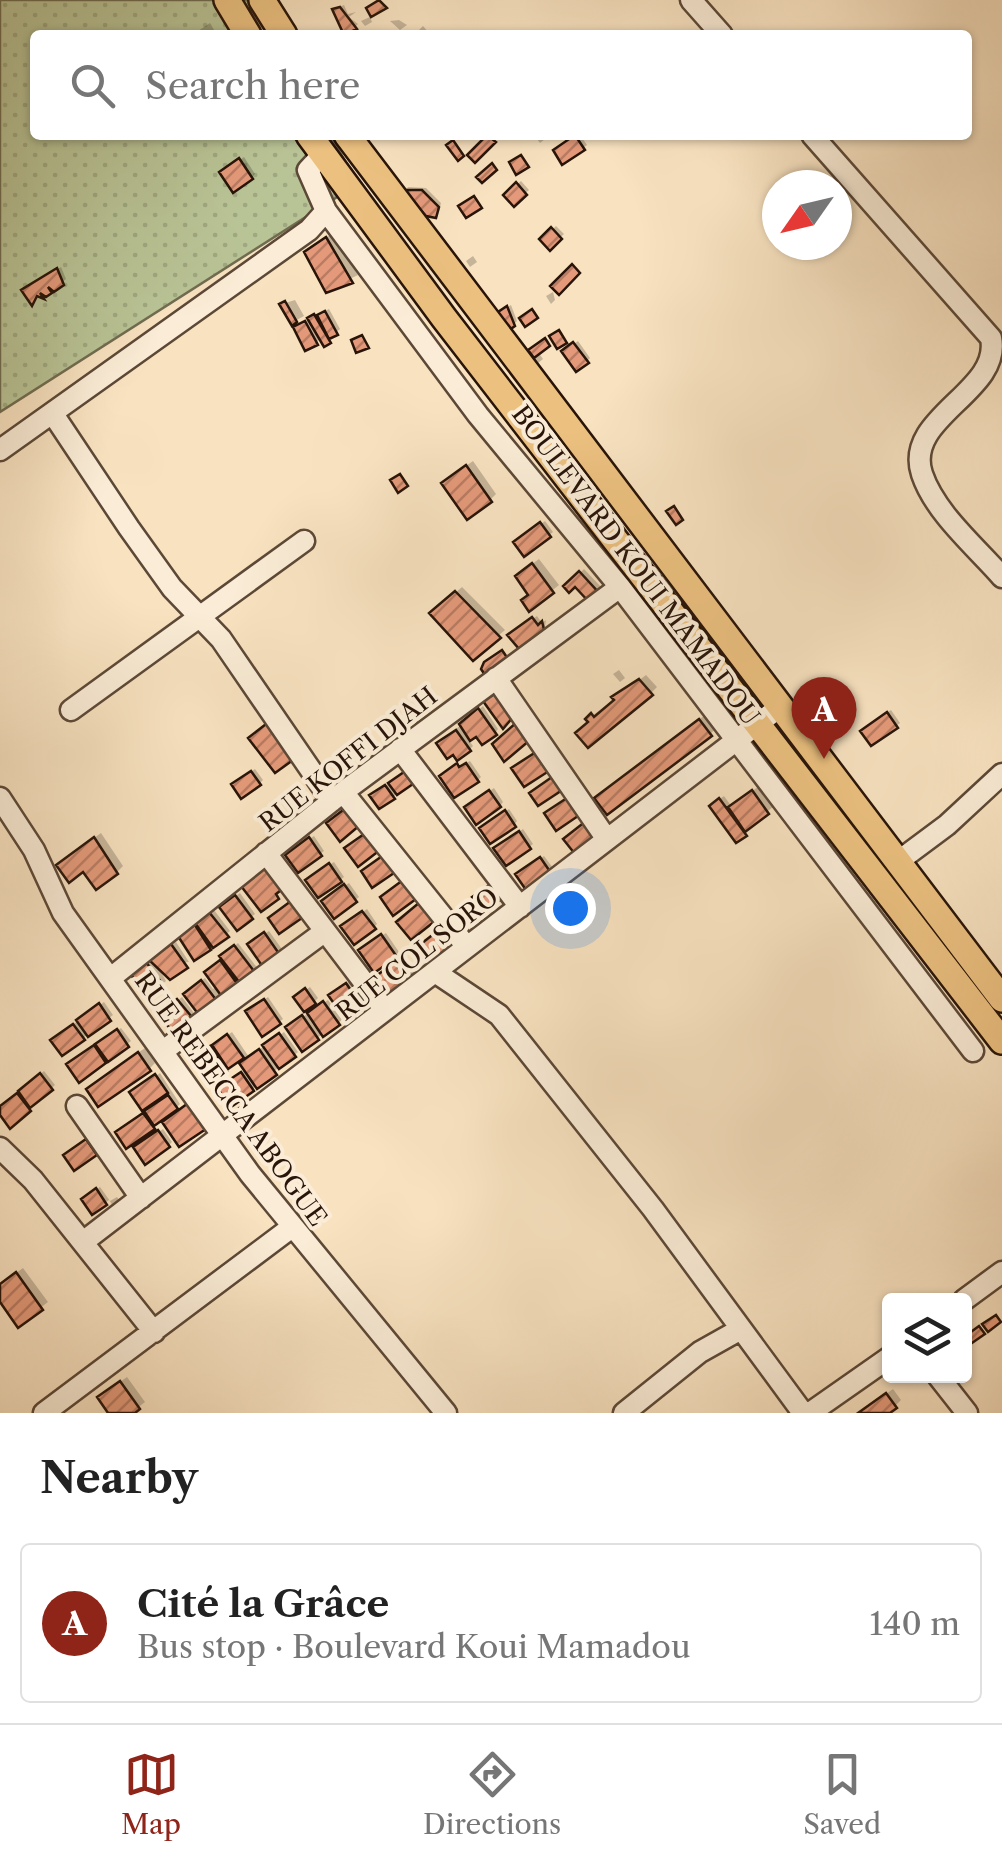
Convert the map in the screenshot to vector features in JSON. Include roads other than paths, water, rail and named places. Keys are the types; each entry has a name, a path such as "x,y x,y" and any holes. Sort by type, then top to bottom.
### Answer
{"main road":[{"path":"227,0 245,30"},
{"path":"262,0 281,30"},
{"name":"BOULEVARD KOUI MAMADOU","path":"351,140 594,467 900,860 1002,999"},
{"name":"BOULEVARD KOUI MAMADOU","path":"316,145 874,880 1002,1041"},
{"path":"874,880 900,860"}],"street":[{"path":"690,0 717,30"},
{"path":"816,140 991,338 993,347 986,367 926,436 919,462 934,496 1002,577"},
{"path":"316,145 308,170 326,212 542,497 620,587 974,1051"},
{"path":"0,450 247,277 326,212"},
{"path":"53,414 161,573 222,639 338,796 468,947"},
{"path":"71,710 304,541"},
{"name":"RUE KOFFI DJAH","path":"112,977 338,796 620,587"},
{"path":"496,678 606,838"},
{"name":"RUE COL SORO","path":"83,1242 781,706"},
{"path":"400,749 520,907"},
{"path":"900,860 948,825 1002,774"},
{"name":"RUE REBECCA ABOGUE","path":"0,798 34,850 63,912 163,1051 292,1227 446,1413"},
{"path":"266,853 386,1010"},
{"path":"163,1051 324,932"},
{"path":"435,972 499,1015 653,1209 807,1413 882,1361"},
{"path":"77,1106 142,1198"},
{"path":"0,1148 83,1242 154,1332"},
{"path":"44,1413 292,1227"},
{"path":"972,1294 1002,1272"},
{"path":"624,1413 678,1368 741,1329"},
{"path":"944,1383 968,1413"}],"place":[{"name":"Cité la Grâce","path":"824,759"}]}
